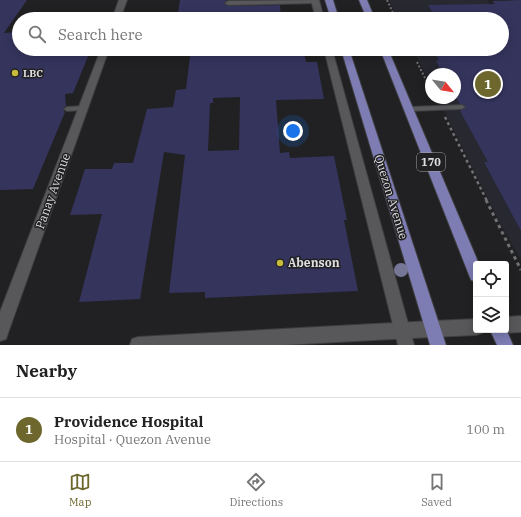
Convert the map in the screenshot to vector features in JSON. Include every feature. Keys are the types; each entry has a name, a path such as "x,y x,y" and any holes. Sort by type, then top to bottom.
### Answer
{"main road":[{"path":"329,0 333,12"},
{"path":"363,0 368,12"},
{"name":"Quezon Avenue","path":"347,56 438,345"},
{"name":"170","path":"387,56 473,266"},
{"path":"499,333 505,345"}],"street":[{"path":"119,12 123,0"},
{"path":"316,1 318,12"},
{"name":"Panay Avenue","path":"0,333 102,56"},
{"name":"Quezon Avenue","path":"330,56 404,338"},
{"path":"509,325 521,324"},
{"path":"138,345 374,332 404,338 432,329 473,327"}],"lane":[{"path":"228,3 316,1"},
{"path":"410,109 462,107"},
{"path":"67,109 83,108"}],"path":[{"path":"387,0 393,12"},
{"path":"414,56 425,78"},
{"path":"441,108 521,270"}],"shaded area":[{"path":"389,0 487,0 497,12 395,12"},
{"path":"509,25 521,39 521,260 500,223 441,104 461,104 461,68 425,68 425,73 416,56 509,56"}],"building":[{"path":"0,0 27,0 19,12 12,12 12,22 4,33 12,32 12,56 88,56 73,93 65,94 66,106 63,109 65,112 33,189 0,190"},
{"path":"180,0 227,0 224,3 228,6 280,5 280,12 178,12"},
{"path":"521,0 521,231 484,162 488,162 460,111 466,107 460,104 461,68 440,68 436,61 439,60 437,56 509,56 509,12 432,12 428,5 495,4 492,1"},
{"path":"190,56 305,56 306,62 317,62 324,99 276,100 280,153 289,152 290,158 334,156 347,220 344,220 358,291 205,298 205,292 169,293 185,155 164,152 140,299 79,302 102,214 70,215 85,169 112,169 114,163 133,163 147,109 173,107 176,90 186,89","holes":["240,97 239,150 208,151 210,103 213,103 213,98"]}],"place":[{"name":"LBC","path":"15,73"},
{"name":"Providence Hospital","path":"488,84"},
{"name":"Abenson","path":"280,263"}]}
